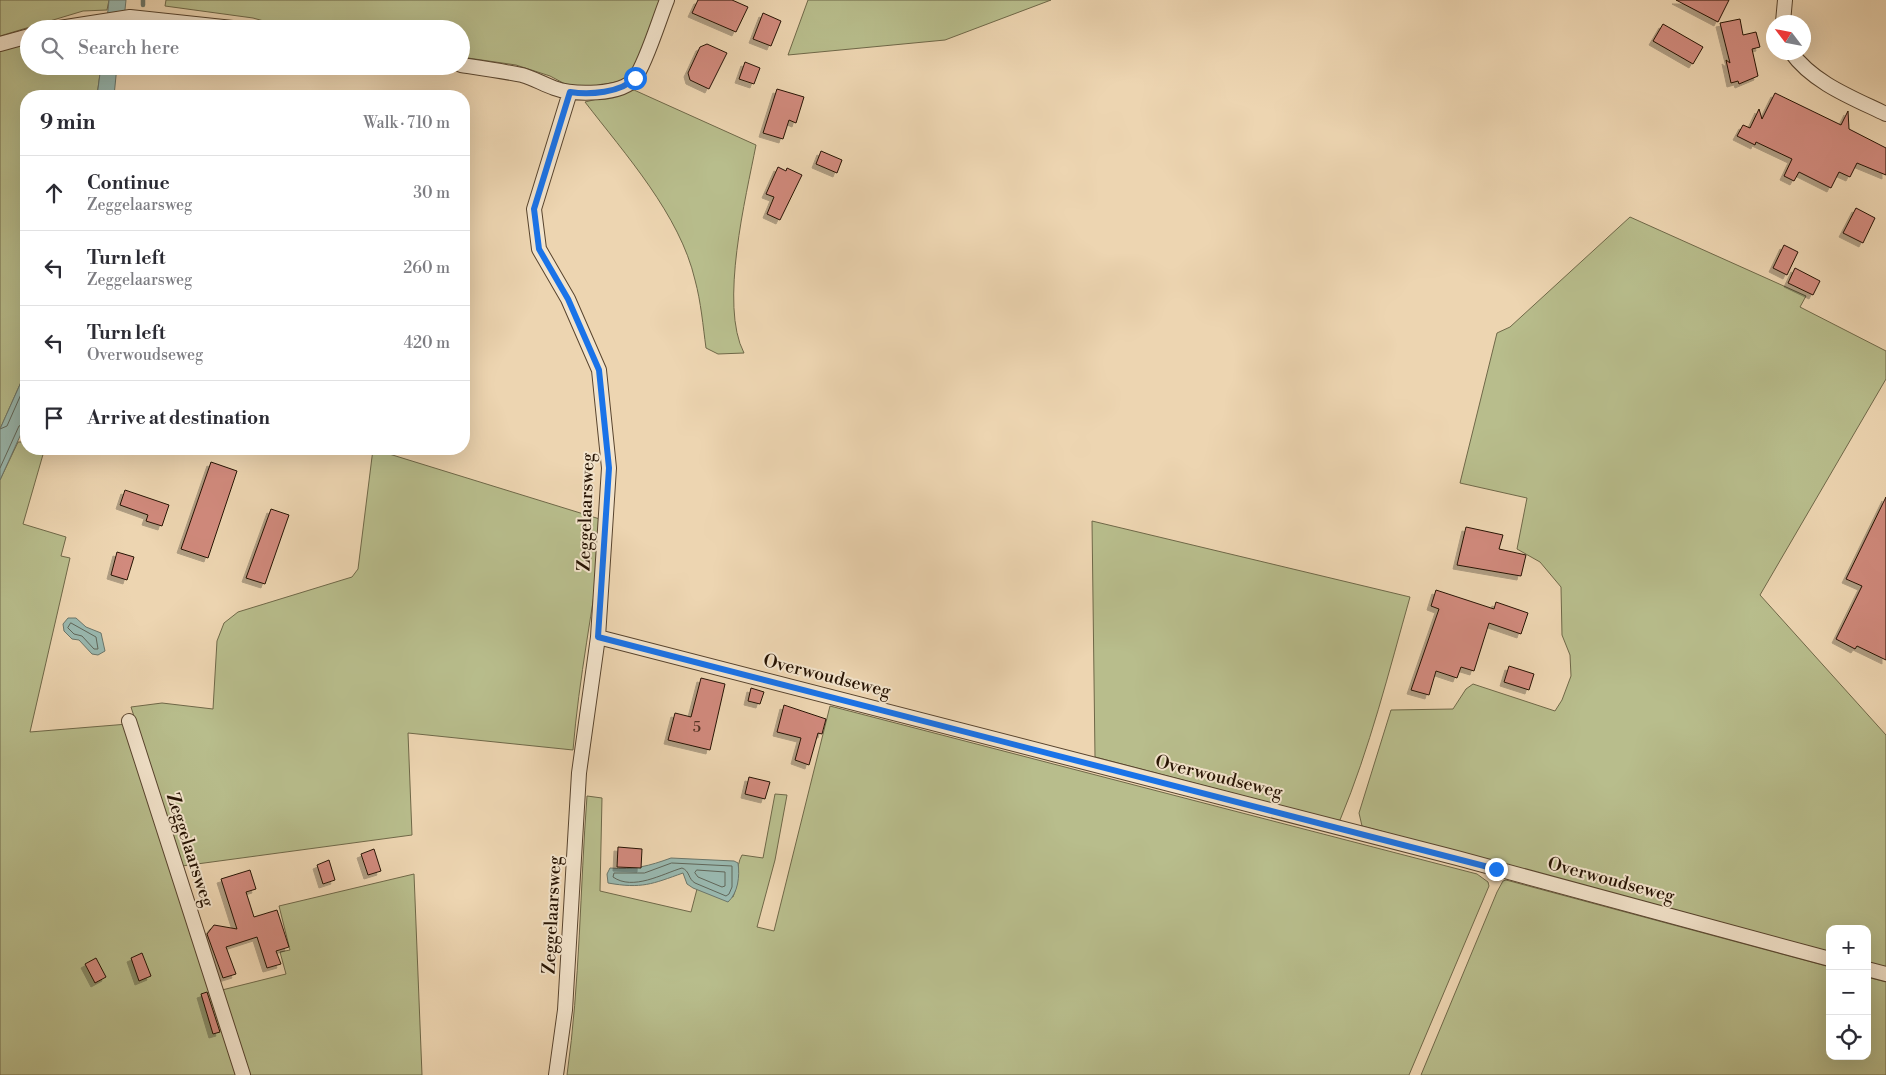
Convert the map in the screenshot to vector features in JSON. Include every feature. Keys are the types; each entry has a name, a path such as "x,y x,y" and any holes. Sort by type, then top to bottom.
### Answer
{"street":[{"path":"470,67 524,76 580,94 617,89 630,83 639,71 667,0"},
{"path":"1784,15 1785,0"},
{"path":"101,20 130,16 164,20"},
{"path":"0,44 20,38"},
{"path":"1797,60 1802,67 1837,91 1886,114"},
{"name":"Zeggelaarsweg","path":"556,1075 565,1010 579,773 598,637 609,468 599,370 568,299 539,249 534,209 570,92"},
{"name":"Overwoudseweg","path":"598,637 1457,858 1826,958"},
{"name":"Zeggelaarsweg","path":"129,721 243,1075"},
{"path":"1871,970 1886,974"}],"green space":[{"path":"0,0 109,0 107,10 83,11 53,20 20,20 20,30 0,36"},
{"path":"166,0 664,0 643,55 626,80 586,88 567,85 550,76 516,65 470,58 470,20 260,20 165,6"},
{"path":"808,0 1051,0 945,40 788,55"},
{"path":"20,45 20,75 100,75 98,90 20,90 20,384 0,429 0,51"},
{"path":"634,90 756,145 741,221 734,280 734,308 737,332 744,353 718,354 706,348 695,280 688,256 677,232 649,186 585,102"},
{"path":"1630,217 1806,296 1800,307 1886,351 1886,379 1760,595 1886,735 1886,968 1871,964 1871,925 1826,925 1826,952 1362,826 1359,813 1391,710 1453,709 1466,689 1473,684 1555,711 1562,700 1571,676 1570,655 1562,635 1561,587 1540,562 1517,549 1527,498 1460,483 1497,333 1510,327"},
{"path":"18,442 20,442 20,455 43,455 23,524 66,537 61,556 70,558 30,732 128,724 239,1075 0,1075 0,480"},
{"path":"372,455 392,455 603,520 603,535 582,670 573,750 408,733 412,835 182,866 131,707 162,703 213,709 217,641 224,623 238,612 352,577 358,569"},
{"path":"1092,521 1410,597 1370,737 1340,820 1095,757"},
{"path":"830,706 1477,874 1488,882 1489,886 1409,1075 567,1075 575,1006 587,796 602,798 600,891 691,912 697,889 733,897 738,865 742,855 763,858 775,794 787,795 775,860 757,927 774,931"},
{"path":"414,874 422,1075 250,1075 222,990 286,974 280,952 290,950 279,906"},
{"path":"1506,880 1826,966 1826,1060 1871,1060 1871,978 1886,982 1886,1075 1421,1075 1503,881"}],"water":[{"path":"109,0 126,0 124,20 107,20"},
{"path":"100,75 116,75 115,90 98,90"},
{"path":"20,384 20,436 0,480 0,429"},
{"path":"68,618 76,618 86,627 101,633 105,651 98,655 92,654 79,640 72,639 64,631 63,624"},
{"path":"671,858 734,861 738,863 739,873 734,894 728,902 693,888 687,884 683,873 647,884 630,886 608,883 607,874 610,868 641,867"}],"building":[{"path":"698,0 732,0 748,7 736,32 692,13"},
{"path":"1676,0 1729,0 1718,22"},
{"path":"763,13 781,21 771,46 753,39"},
{"path":"1740,19 1743,35 1756,32 1760,47 1752,49 1758,76 1739,84 1738,81 1731,83 1726,60 1730,63 1720,23"},
{"path":"1663,24 1703,47 1693,64 1653,41"},
{"path":"707,44 727,53 709,89 690,80 688,73 700,47"},
{"path":"745,62 760,68 754,84 739,79"},
{"path":"777,89 804,97 796,123 789,120 783,139 763,133"},
{"path":"1775,93 1841,125 1848,111 1849,129 1886,148 1886,175 1857,163 1850,177 1839,172 1831,188 1799,172 1794,181 1784,176 1792,159 1756,142 1755,145 1737,136 1743,125 1750,128 1759,109 1762,119"},
{"path":"821,151 842,160 837,173 816,164"},
{"path":"778,167 786,171 787,168 802,175 780,220 767,214 774,197 766,194"},
{"path":"1856,208 1875,218 1863,243 1843,233"},
{"path":"1784,245 1798,252 1787,275 1773,268"},
{"path":"1795,268 1820,281 1813,295 1788,283"},
{"path":"211,462 237,471 208,558 181,549"},
{"path":"125,490 169,505 162,526 146,521 148,515 120,505"},
{"path":"1886,497 1886,660 1857,646 1855,649 1836,639 1862,586 1846,579"},
{"path":"271,509 289,515 265,584 246,578"},
{"path":"1466,527 1503,535 1499,549 1526,555 1521,576 1457,565"},
{"path":"117,552 134,557 127,580 111,575"},
{"path":"1436,590 1494,609 1496,602 1528,613 1521,634 1489,623 1474,671 1461,667 1457,678 1436,671 1429,695 1411,690 1439,609 1431,606"},
{"path":"1509,666 1534,674 1529,690 1504,682"},
{"path":"701,678 725,684 710,750 668,740 675,713 691,717"},
{"path":"751,688 764,692 760,704 748,701"},
{"path":"784,705 826,719 822,734 818,733 809,765 795,760 801,738 777,732"},
{"path":"749,777 770,782 765,799 745,794"},
{"path":"618,847 642,849 641,868 617,867"},
{"path":"374,849 381,871 368,875 361,854"},
{"path":"329,860 335,880 323,884 317,865"},
{"path":"250,870 256,889 246,892 254,917 277,910 289,947 276,951 281,964 267,968 257,937 226,947 236,974 223,978 207,934 214,925 237,929 221,879"},
{"path":"142,953 151,976 139,981 131,958"},
{"path":"96,958 106,977 95,983 85,964"},
{"path":"207,992 220,1032 213,1034 201,994"}],"waterway":[{"path":"143,0 143,5"}],"route":[{"path":"635,78 630,83 617,89 580,94 570,92 534,209 539,249 568,299 599,370 609,468 598,637 1496,869"}]}
